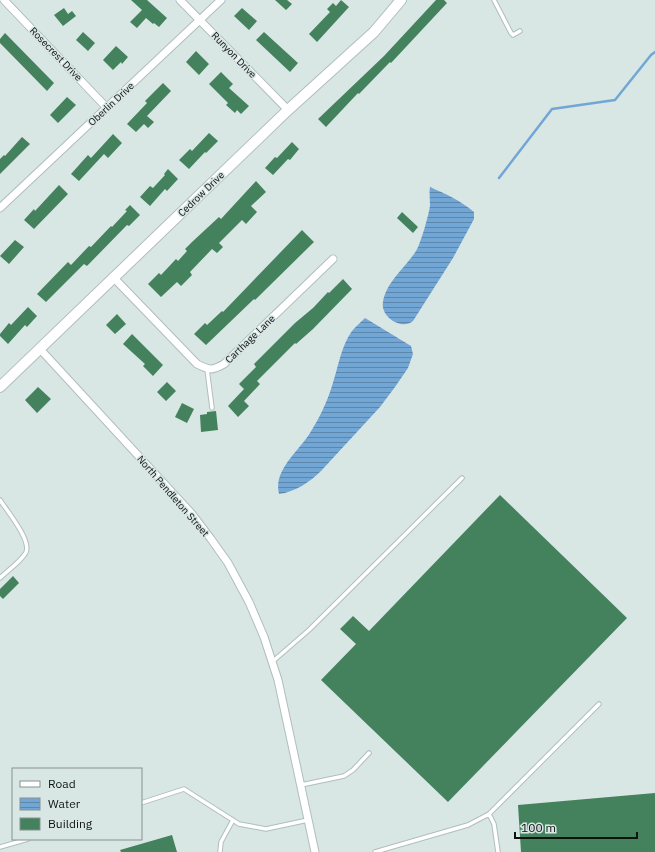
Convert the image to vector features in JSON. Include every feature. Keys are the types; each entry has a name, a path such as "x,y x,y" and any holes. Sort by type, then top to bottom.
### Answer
{"street":[{"name":"Rosecrest Drive","path":"4,0 107,108"},
{"name":"Runyon Drive","path":"180,0 288,110"},
{"name":"Oberlin Drive","path":"0,208 221,0"},
{"name":"Cedrow Drive","path":"0,387 288,110 374,32 401,0"},
{"name":"Carthage Lane","path":"207,369 214,370 224,364 333,259"},
{"path":"113,277 197,364 207,369"},
{"name":"North Pendleton Street","path":"40,349 192,514 228,563 249,602 264,637 278,680 315,852"}],"lane":[{"path":"494,0 511,33 513,35 520,31"},
{"path":"207,369 212,408"},
{"path":"272,662 309,630 462,478"},
{"path":"0,500 24,536 28,546 26,553 0,578"},
{"path":"375,852 468,825 489,814 598,704"},
{"path":"301,785 344,776 353,770 369,753"},
{"path":"142,803 184,789 239,824 266,828 308,820"},
{"path":"489,814 494,824 498,852"},
{"path":"220,852 221,842 233,820"},
{"path":"0,847 24,840"},
{"path":"221,842 224,852"}],"water":[{"path":"430,187 464,204 474,212 474,219 453,258 413,321 408,324 397,323 388,317 383,307 383,302 392,281 418,248 430,208"},
{"path":"365,318 411,346 413,354 408,368 380,407 321,471 302,486 279,494 278,485 283,469 317,422 330,392 345,343 352,331"}],"building":[{"path":"131,0 147,0 167,18 159,27 146,18 137,28 130,22 142,10"},
{"path":"275,0 287,0 292,4 286,10"},
{"path":"341,0 349,7 317,42 309,34 330,12 327,9 333,3 336,6"},
{"path":"436,0 444,0 447,3 391,63 390,62 359,94 358,93 326,127 318,119 384,56"},
{"path":"64,8 68,14 72,11 76,16 63,26 54,15"},
{"path":"242,8 257,21 249,30 234,16"},
{"path":"83,32 95,43 88,51 76,40"},
{"path":"264,32 298,63 290,72 256,40"},
{"path":"5,33 54,83 47,91 0,43 0,39"},
{"path":"116,46 128,57 122,64 121,62 113,70 103,60"},
{"path":"196,51 209,64 199,75 186,62"},
{"path":"221,72 233,84 229,88 249,106 241,114 237,110 235,113 226,105 228,103 209,84"},
{"path":"163,83 171,91 147,116 154,122 148,128 144,124 136,132 127,124 147,103 145,101"},
{"path":"67,97 76,105 58,123 50,115"},
{"path":"209,133 218,141 189,169 179,160 190,149 192,151"},
{"path":"113,134 122,143 108,158 104,154 79,181 71,174 88,155 91,158"},
{"path":"22,137 30,144 0,174 0,159 4,155 5,156"},
{"path":"292,142 299,149 290,160 288,159 273,175 265,168"},
{"path":"168,169 178,179 167,191 165,189 150,206 140,197 150,186 153,188 165,175 164,174"},
{"path":"256,181 266,192 251,206 257,212 246,224 242,220 219,243 223,247 217,253 212,249 190,272 192,275 181,286 177,282 161,297 148,284 159,273 161,275 176,259 178,261 187,251 185,249 219,217 221,219"},
{"path":"59,185 68,194 34,229 24,220 34,209 35,211"},
{"path":"130,205 140,215 129,226 127,225 87,266 84,264 46,302 37,294 68,262 71,265 89,246 91,247 111,226 112,227 127,211 125,210"},
{"path":"402,212 418,227 413,233 397,218"},
{"path":"302,230 314,242 255,300 254,299 206,345 194,334 205,323 207,325 222,311 223,312"},
{"path":"15,240 24,247 9,264 0,256"},
{"path":"343,279 352,289 313,329 296,344 295,343 257,381 260,384 244,401 249,406 238,417 228,406 244,389 239,384 256,367 254,364 295,323"},
{"path":"28,307 37,316 27,327 25,325 8,344 0,336 0,334 9,323 11,325"},
{"path":"117,314 126,324 115,334 106,325"},
{"path":"132,334 163,365 153,376 143,366 145,364 123,344"},
{"path":"167,382 176,391 166,401 157,392"},
{"path":"38,387 51,399 37,413 25,400"},
{"path":"182,403 194,409 187,423 175,417"},
{"path":"216,411 218,430 201,432 200,415 207,414 207,412"},
{"path":"500,495 627,618 448,802 321,680 356,644 340,629 353,616 369,631"},
{"path":"13,576 19,583 3,599 0,596 0,589"},
{"path":"655,793 655,852 521,852 518,805"},
{"path":"172,835 177,852 121,852 120,850"}],"waterway":[{"path":"499,178 552,109 615,100 655,52"}]}
